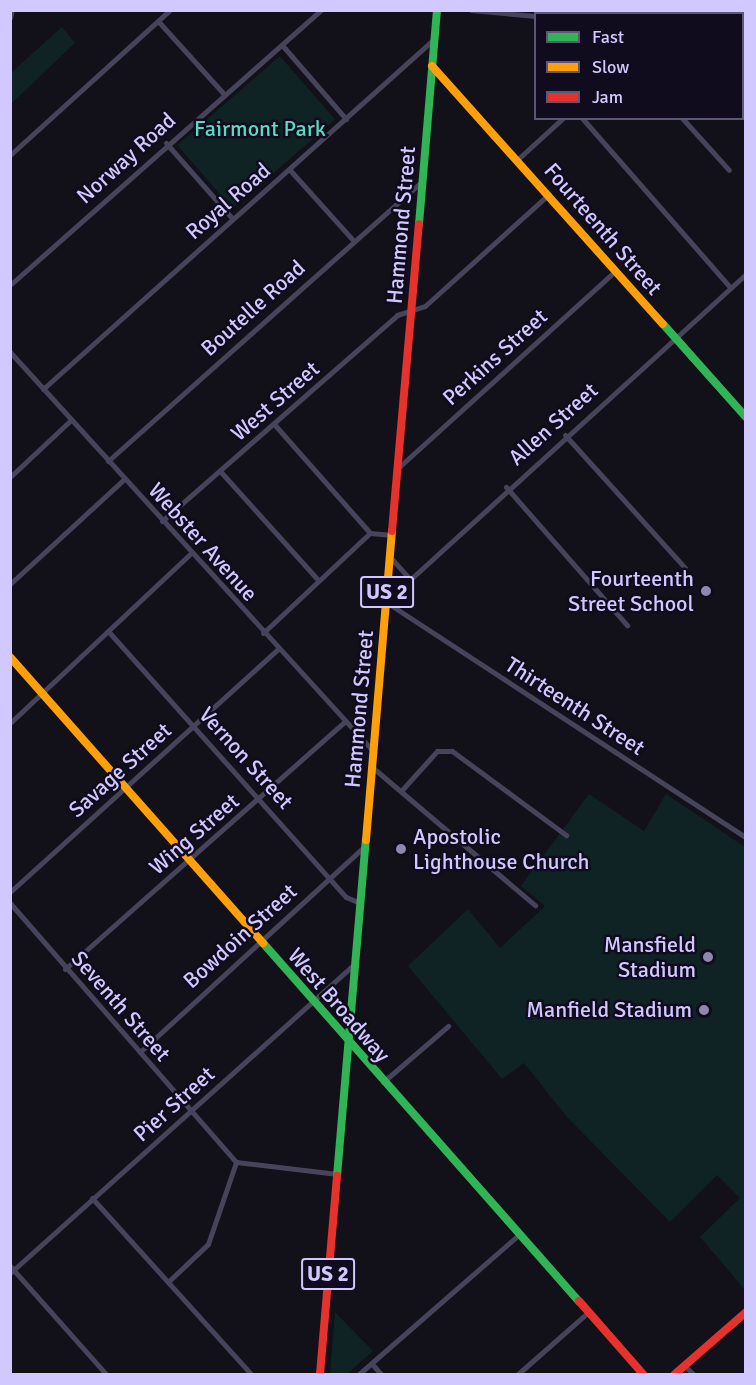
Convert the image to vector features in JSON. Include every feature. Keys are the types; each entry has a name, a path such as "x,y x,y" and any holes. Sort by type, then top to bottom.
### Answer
{"main road":[{"name":"Hammond Street","path":"320,1374 437,10"},
{"name":"Fourteenth Street","path":"432,66 518,159 674,338 744,412"},
{"name":"West Broadway","path":"10,657 348,1041 516,1238 643,1374"},
{"path":"675,1374 746,1312"}],"street":[{"path":"10,18 12,10"},
{"path":"10,155 170,10"},
{"name":"Norway Road","path":"10,285 166,143 321,10"},
{"path":"471,10 534,16"},
{"path":"158,21 223,93"},
{"name":"Royal Road","path":"43,389 435,38"},
{"path":"282,45 346,119"},
{"path":"518,159 561,120"},
{"path":"584,120 730,287"},
{"path":"684,120 729,170"},
{"path":"166,143 232,218"},
{"path":"289,169 353,240"},
{"name":"Boutelle Road","path":"108,461 353,240 422,181"},
{"name":"West Street","path":"162,521 397,315 427,304 549,194"},
{"name":"Perkins Street","path":"398,468 615,271"},
{"name":"Allen Street","path":"386,602 408,577 746,274"},
{"name":"Webster Avenue","path":"10,352 263,633 373,751"},
{"path":"10,365 17,360"},
{"path":"10,477 71,420"},
{"path":"274,424 370,533 392,535"},
{"path":"565,435 685,568"},
{"path":"220,471 318,580"},
{"path":"10,584 124,479"},
{"path":"506,488 627,625"},
{"path":"263,633 370,533"},
{"path":"10,723 191,553"},
{"path":"390,556 408,577"},
{"name":"Thirteenth Street","path":"386,602 746,838"},
{"name":"Vernon Street","path":"108,631 352,903 360,903"},
{"name":"Savage Street","path":"10,892 278,649"},
{"name":"Wing Street","path":"66,969 344,722"},
{"path":"401,791 436,751 452,751 566,835"},
{"path":"372,767 535,905"},
{"name":"Bowdoin Street","path":"140,1052 258,941 365,846"},
{"name":"Seventh Street","path":"10,903 236,1162"},
{"name":"Pier Street","path":"12,1269 355,963"},
{"path":"383,1082 448,1026"},
{"path":"168,1282 208,1244 236,1162 337,1174"},
{"path":"92,1198 251,1374"},
{"path":"360,1374 516,1238"},
{"path":"12,1269 106,1374"},
{"path":"518,1374 586,1314"},
{"path":"372,1364 381,1374"},
{"path":"685,1366 693,1374"}],"green space":[{"path":"62,27 75,43 11,104 11,73"},
{"name":"Fairmont Park","path":"280,56 335,119 232,209 177,145"},
{"path":"589,794 644,831 666,794 745,847 745,1290 700,1237 740,1198 717,1175 670,1222 566,1116 524,1063 502,1079 408,966 468,909 500,948 545,906 521,886"},
{"path":"335,1312 373,1351 347,1374 330,1374"}],"traffic: fast":[{"path":"419,224 437,10"},
{"path":"663,324 746,417"},
{"path":"337,1176 366,840"},
{"path":"263,943 579,1301"}],"traffic: slow":[{"path":"432,66 663,324"},
{"path":"366,840 392,531"},
{"path":"10,657 263,943"}],"traffic: jam":[{"path":"392,531 419,224"},
{"path":"320,1374 337,1176"},
{"path":"579,1301 643,1374"},
{"path":"675,1374 746,1312"}],"place":[{"name":"Fourteenth Street School","path":"706,591"},
{"name":"Apostolic Lighthouse Church","path":"401,849"},
{"name":"Mansfield Stadium","path":"708,957"},
{"name":"Manfield Stadium","path":"704,1010"}]}
